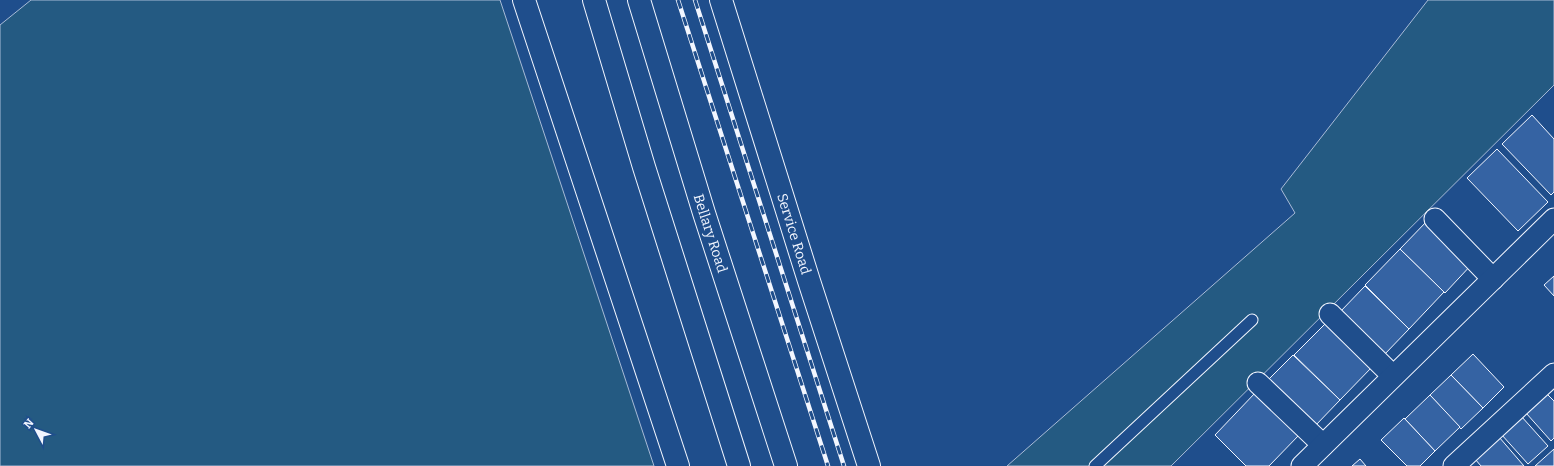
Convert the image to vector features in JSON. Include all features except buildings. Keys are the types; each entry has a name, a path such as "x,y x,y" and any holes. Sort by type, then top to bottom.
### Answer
{"main road":[{"path":"524,0 678,466"},
{"path":"594,0 644,167 739,466"},
{"name":"Bellary Road","path":"639,0 704,214 786,466"},
{"name":"Service Road","path":"721,0 869,466"}],"street":[{"path":"1435,219 1493,279"},
{"path":"1302,466 1554,219"},
{"path":"1330,314 1394,376"},
{"path":"1454,466 1554,374"},
{"path":"1258,383 1323,445"}],"lane":[{"path":"1095,466 1252,320"}],"shaded area":[{"path":"31,0 500,0 654,466 0,466 0,25"},
{"path":"1428,0 1554,0 1554,85 1171,466 1007,466 1295,213 1281,189"}],"railway":[{"path":"678,0 828,466"},
{"path":"695,0 844,466"}]}
